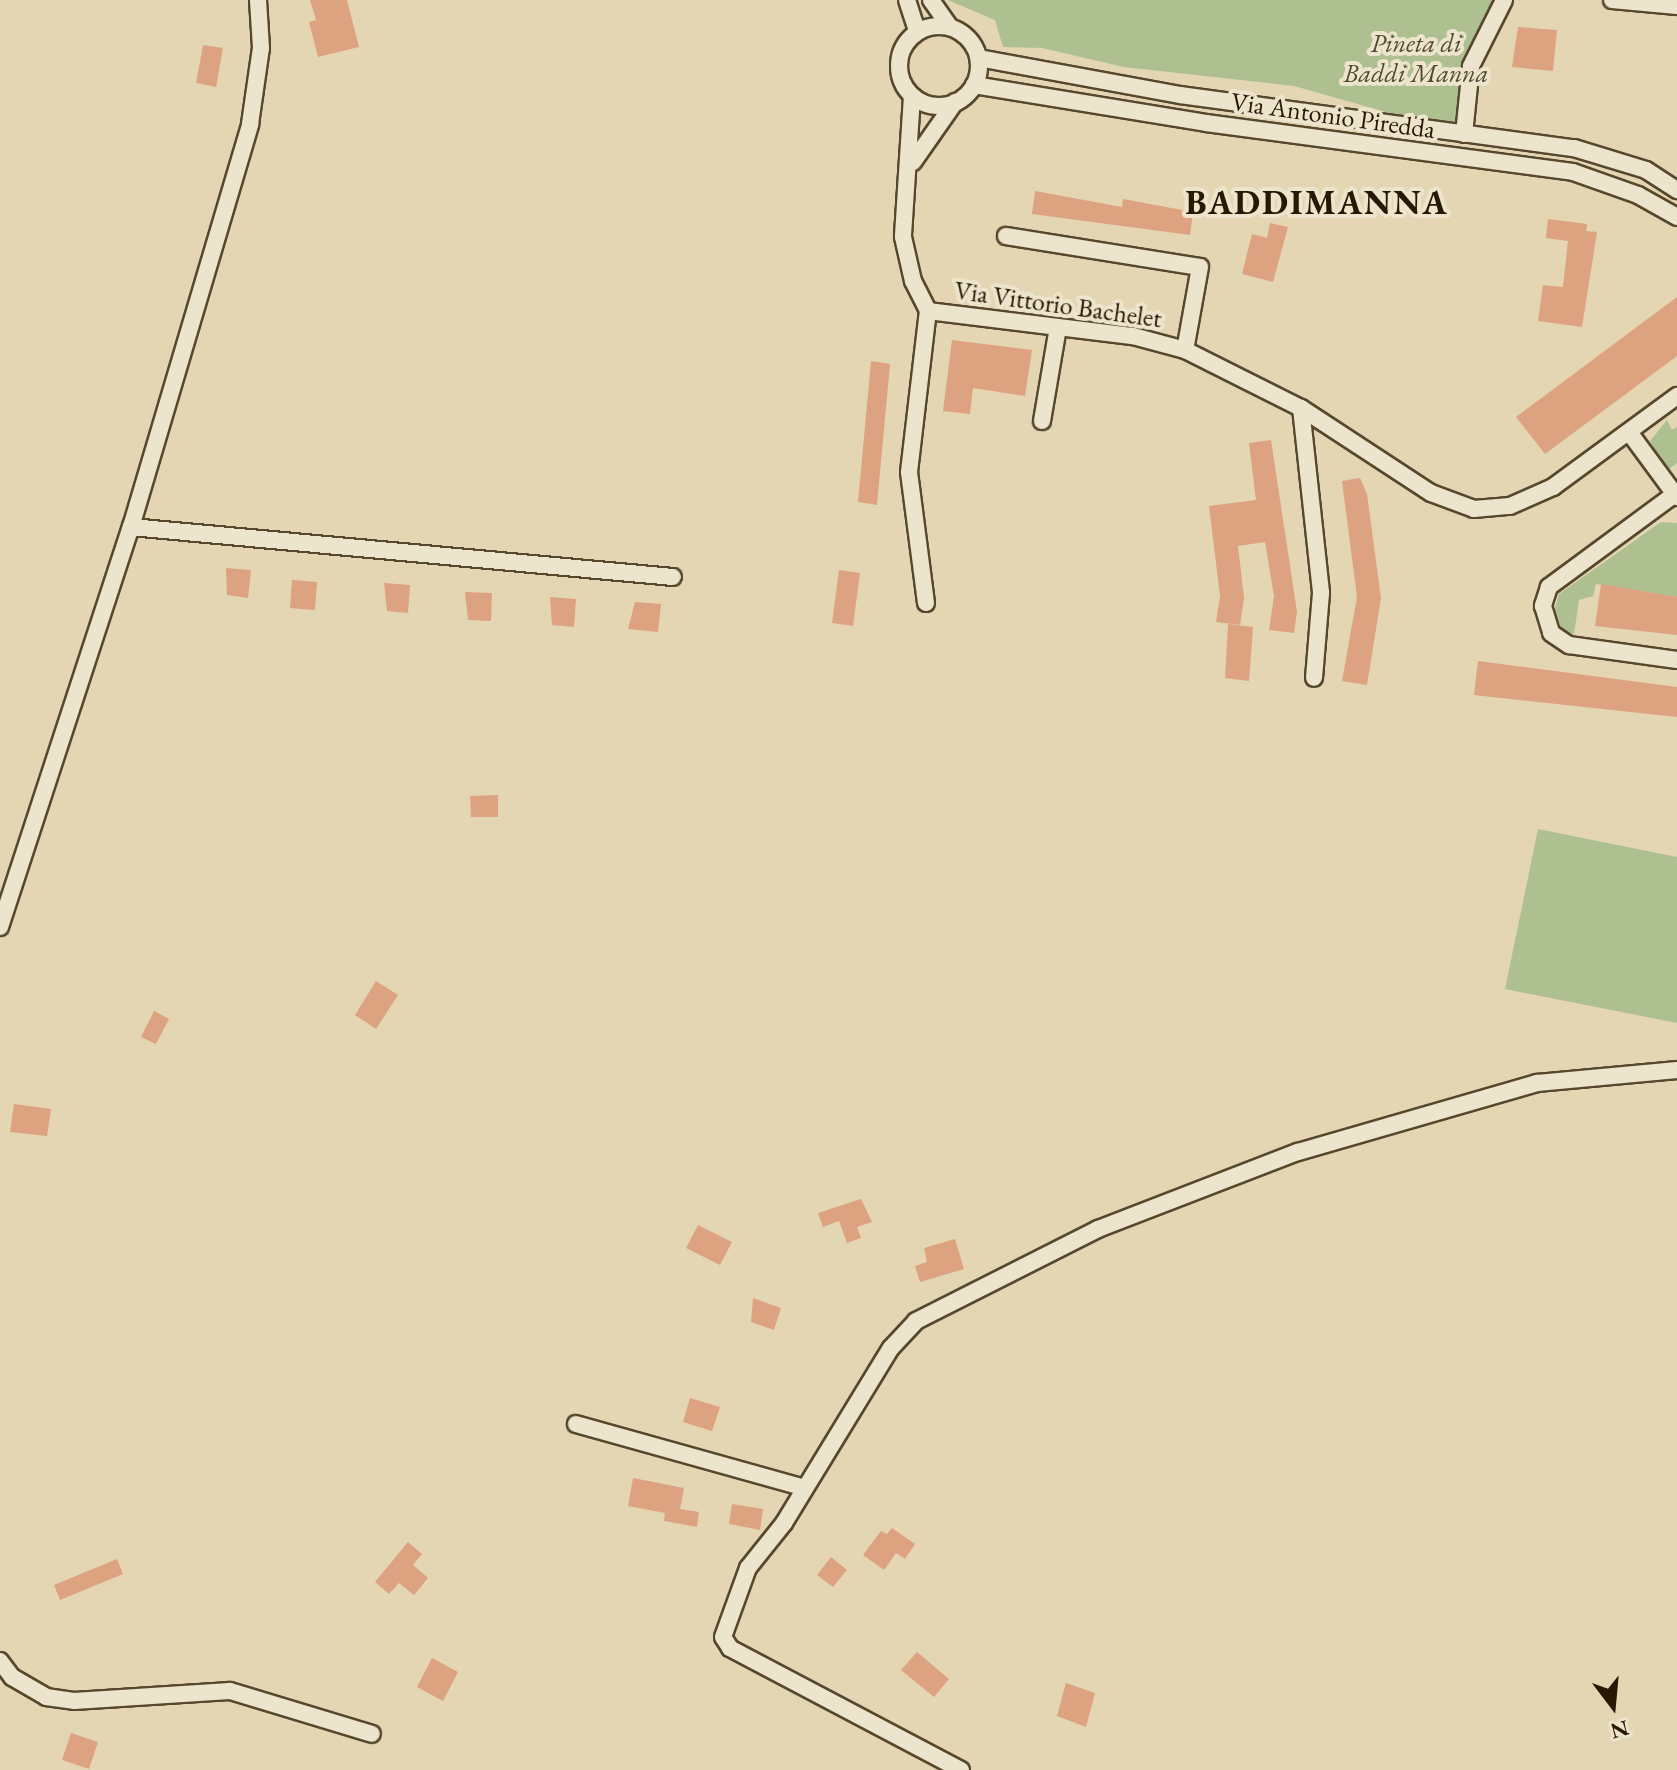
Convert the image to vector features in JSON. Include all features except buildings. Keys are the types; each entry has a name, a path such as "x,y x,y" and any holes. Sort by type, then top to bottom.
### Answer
{"street":[{"path":"0,927 131,527 250,124 261,48 258,0"},
{"path":"907,0 917,31 899,62 904,87 912,96 932,105 955,102 974,85 979,58 969,38 950,27 931,0"},
{"path":"1464,134 1471,66 1504,0"},
{"path":"1612,0 1677,6"},
{"path":"917,31 950,27"},
{"name":"Via Antonio Piredda","path":"979,58 1180,95 1574,148 1646,170 1677,190"},
{"name":"Via Antonio Piredda","path":"974,85 1206,123 1573,172 1638,195 1677,217"},
{"name":"Via Vittorio Bachelet","path":"912,96 910,167 903,237 913,281 928,311 1133,336 1185,350 1301,408 1431,493 1474,509 1510,506 1553,487 1677,396"},
{"name":"Via Vittorio Bachelet","path":"910,167 955,102"},
{"name":"Via Vittorio Bachelet","path":"1006,236 1200,267 1185,350"},
{"path":"926,603 909,472 928,311"},
{"path":"1042,421 1058,327"},
{"path":"1301,408 1321,593 1314,678"},
{"path":"1629,432 1676,496 1549,587 1543,606 1551,633 1569,645 1677,660"},
{"path":"131,527 673,577"},
{"path":"961,1770 730,1648 723,1637 748,1568 784,1523 802,1487 891,1348 916,1321 1098,1229 1298,1152 1537,1083 1677,1070"},
{"path":"576,1424 802,1487"},
{"path":"0,1661 12,1677 46,1697 74,1701 230,1691 372,1734"}],"green space":[{"name":"Pineta di Baddi Manna","path":"948,0 1504,0 1481,44 1464,134 1294,86 1124,67 1042,48 1003,47 995,20"},
{"path":"1667,420 1672,430 1677,427 1677,463 1668,470 1650,441"},
{"path":"1661,522 1677,523 1677,597 1596,584 1593,596 1579,600 1574,634 1563,631 1554,612 1559,594"},
{"path":"1538,829 1677,857 1677,1023 1505,989"}],"district":[{"name":"BADDIMANNA","path":"1317,203"}]}
